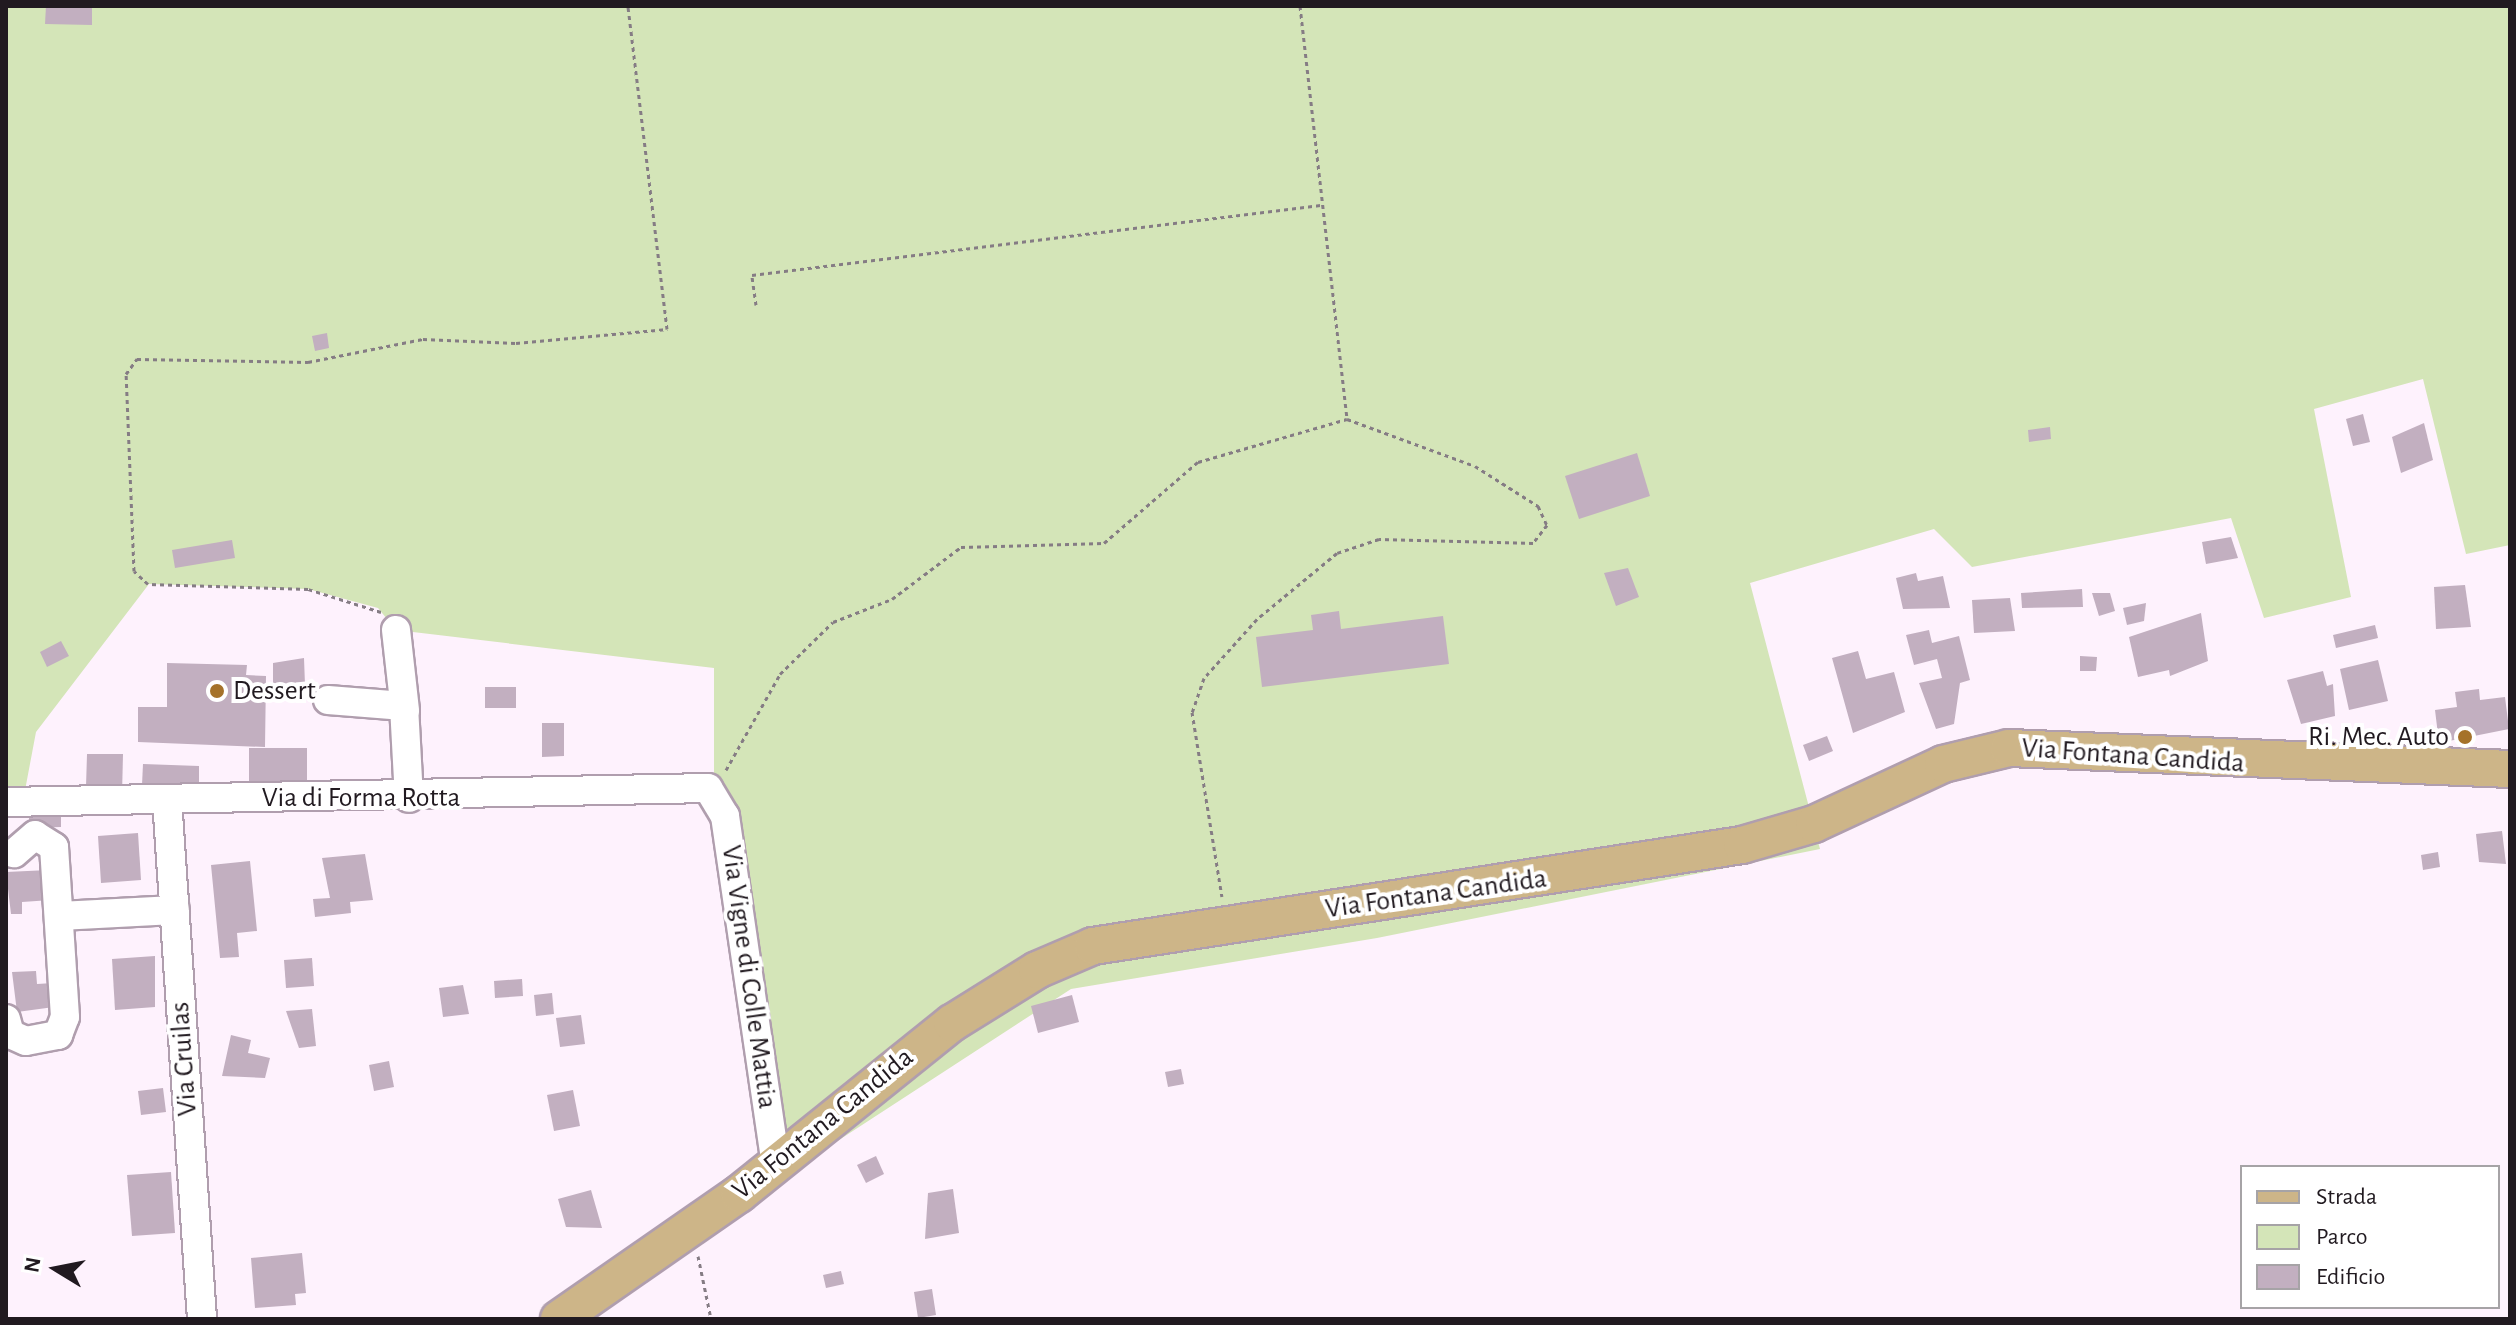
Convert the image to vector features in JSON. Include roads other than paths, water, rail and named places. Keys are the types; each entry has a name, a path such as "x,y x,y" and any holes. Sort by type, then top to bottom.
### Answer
{"main road":[{"name":"Via Fontana Candida","path":"559,1319 776,1165 900,1060 1030,973 1104,943 1742,845 1814,824 1943,764 2009,748 2413,769 2510,769"},
{"name":"Via Fontana Candida","path":"2413,769 2510,785"}],"street":[{"path":"396,630 405,710 409,798"},
{"path":"328,700 391,700 405,710"},
{"name":"Via di Forma Rotta","path":"6,802 409,798 689,785 714,791"},
{"name":"Via Vigne di Colle Mattia","path":"714,791 725,816 776,1165"},
{"name":"Via Cruilas","path":"167,799 202,1319"},
{"path":"6,1019 19,1040 51,1039 62,1030 59,916 51,841 26,837 14,853"},
{"path":"59,916 175,910"}],"place":[{"name":"Dessert","path":"217,691"},
{"name":"Ri. Mec. Auto","path":"2465,737"}]}
